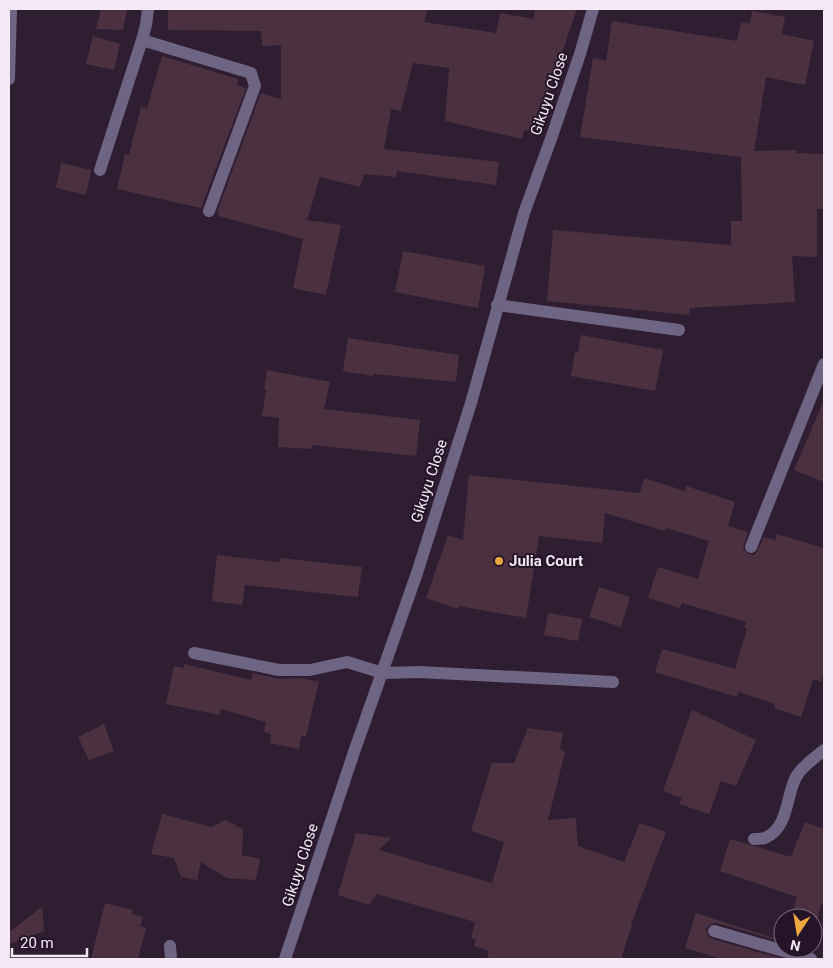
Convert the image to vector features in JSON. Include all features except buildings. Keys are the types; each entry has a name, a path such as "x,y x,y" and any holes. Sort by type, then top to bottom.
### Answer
{"street":[{"path":"9,79 11,9"},
{"path":"100,170 142,40 148,9"},
{"name":"Gikuyu Close","path":"285,959 383,673 471,403 524,213 558,118 593,9"},
{"path":"142,40 251,73 255,86 210,211"},
{"path":"497,305 680,330"},
{"path":"751,547 824,364"},
{"path":"194,653 279,670 310,670 348,662 383,673 419,672 614,682"},
{"path":"754,839 765,838 777,828 784,816 794,779 804,767 824,750"},
{"path":"714,931 811,959"},
{"path":"170,946 171,959"}],"place":[{"name":"Julia Court","path":"499,561"}]}
